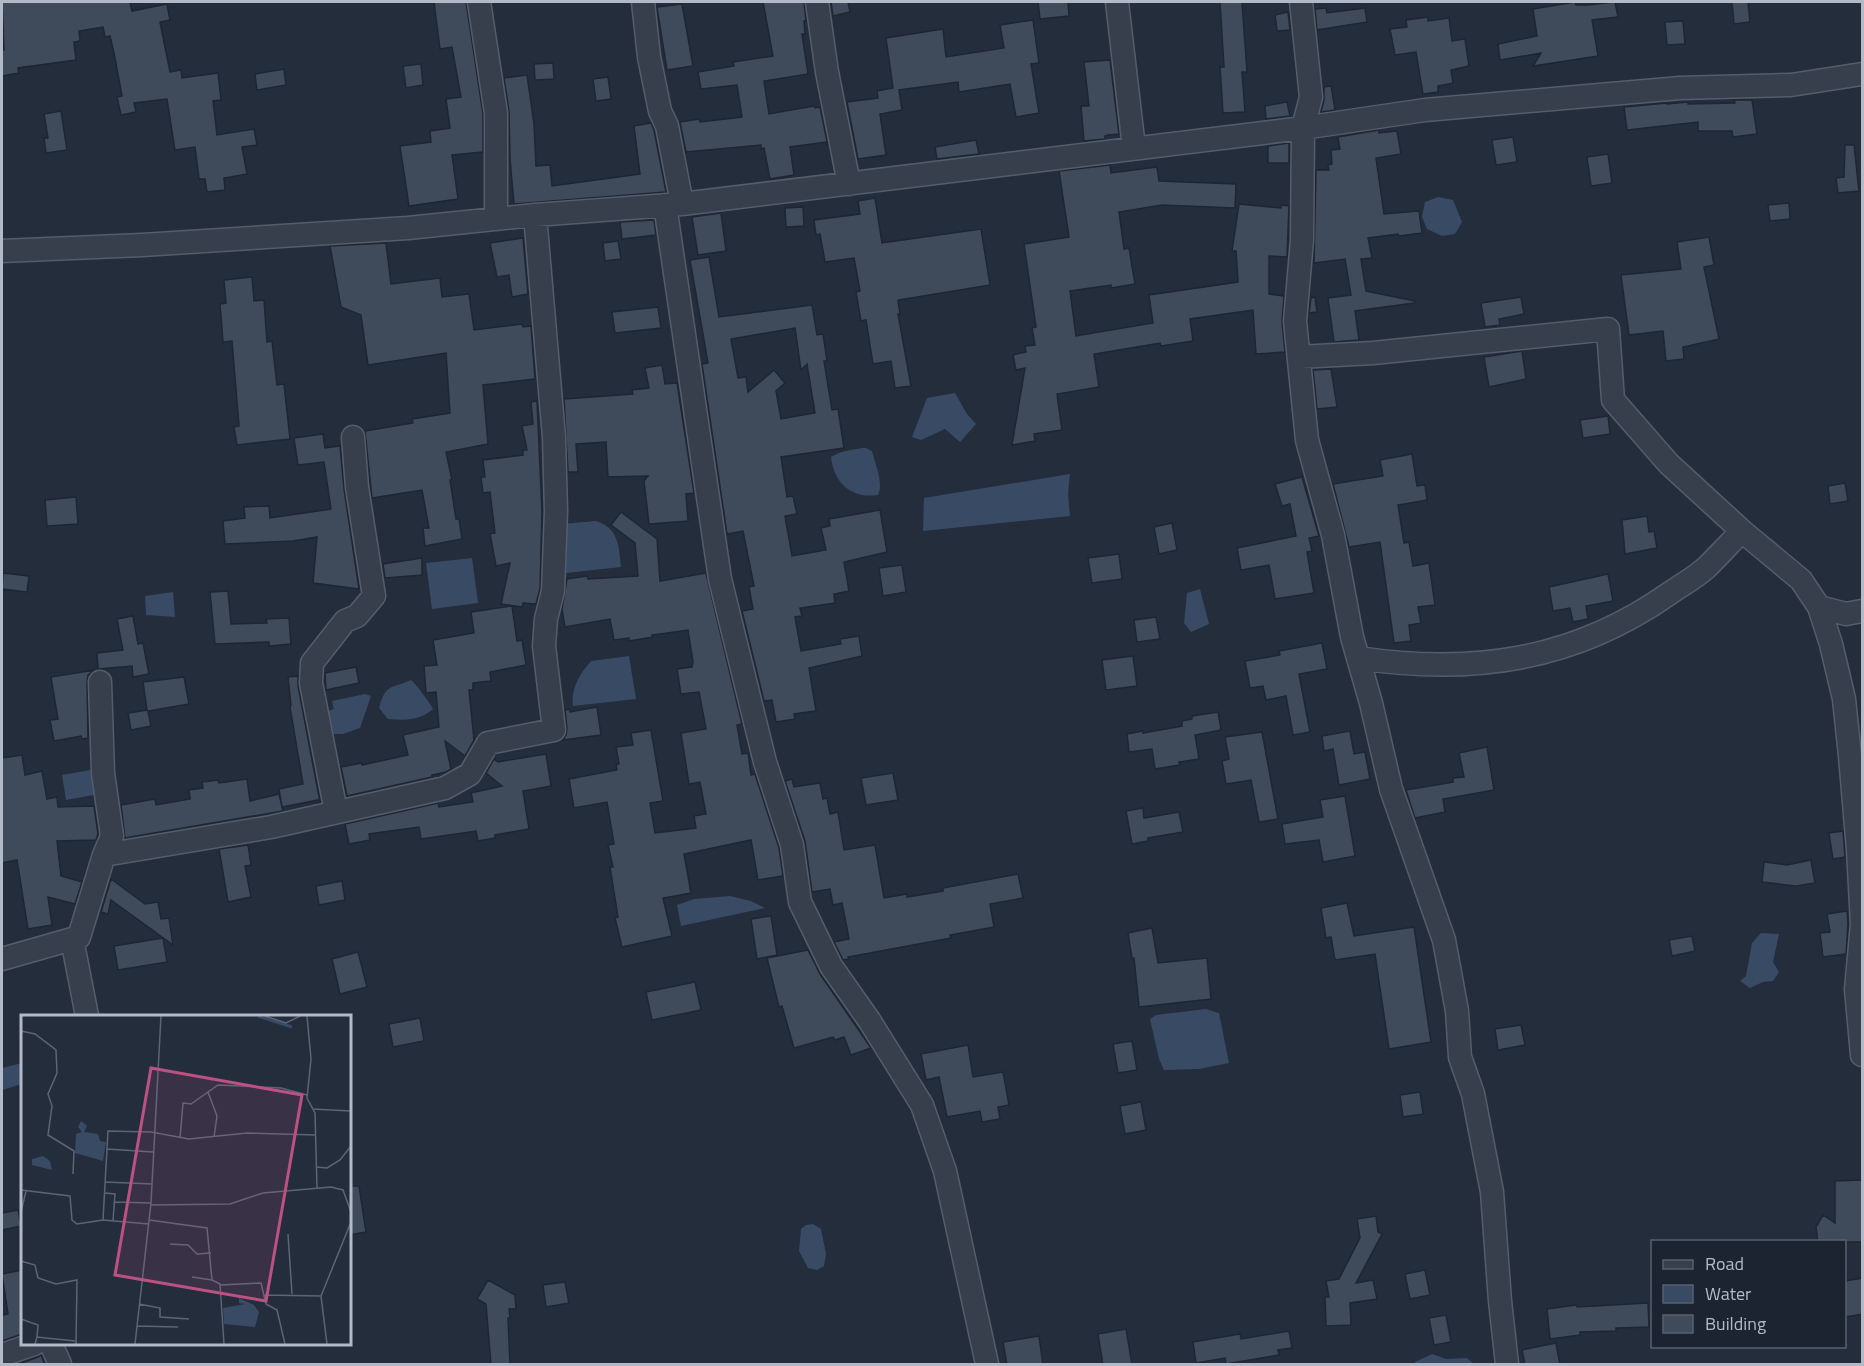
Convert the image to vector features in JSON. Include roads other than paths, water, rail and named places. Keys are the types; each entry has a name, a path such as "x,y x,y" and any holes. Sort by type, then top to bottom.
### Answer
{"street":[{"path":"479,2 496,113 496,219"},
{"path":"643,2 649,57 660,111 667,126 674,204 720,579 765,762 792,845 800,902 831,966 869,1020 922,1105 945,1171 987,1365"},
{"path":"817,2 827,72 849,184"},
{"path":"1117,2 1134,148"},
{"path":"1301,2 1311,97 1303,128 1302,240 1296,321 1307,440 1333,535 1352,637 1391,789 1444,940 1457,1011 1460,1057 1473,1094 1492,1192 1508,1365"},
{"path":"2,251 142,245 408,228 674,204 1303,128 1425,110 1680,88 1791,85 1863,74"},
{"path":"104,855 208,838 445,788 470,774 488,743 554,730 544,646 546,619 553,591 556,512 555,448 535,215"},
{"path":"1299,357 1373,353 1608,329 1613,400 1669,464 1742,531 1801,580 1819,607 1844,699 1850,756 1862,924 1856,989 1863,1055"},
{"path":"336,812 311,683 312,663 345,621 357,616 374,597 357,487 353,437"},
{"path":"1358,658 1400,664 1477,664 1548,653 1601,633 1641,614 1705,568 1742,531"},
{"path":"1819,607 1846,614 1863,611"},
{"path":"2,959 79,937 112,836 103,773 100,682"},
{"path":"72,939 87,1015"},
{"path":"2,1355 31,1345"},
{"path":"51,1345 60,1365"}],"water":[{"path":"1438,197 1453,200 1462,222 1455,234 1442,236 1427,229 1422,217 1425,202"},
{"path":"955,393 967,414 976,424 960,442 945,429 921,440 912,437 927,398"},
{"path":"862,448 872,451 880,479 878,495 868,496 852,492 840,482 833,466 831,457"},
{"path":"1070,474 1068,494 1070,516 923,531 924,498"},
{"path":"596,521 604,524 613,533 618,546 621,567 566,573 561,524"},
{"path":"472,558 478,603 432,609 426,563"},
{"path":"1200,589 1209,624 1191,632 1184,623 1187,593"},
{"path":"173,592 175,617 146,615 145,596"},
{"path":"629,656 636,699 573,706 573,693 577,682 591,661"},
{"path":"411,680 433,709 412,719 388,719 379,708 384,694 390,688"},
{"path":"365,694 371,696 360,728 343,734 327,734 322,713 334,709 332,701"},
{"path":"96,769 99,794 66,800 62,775"},
{"path":"730,896 751,901 765,908 681,926 677,905 694,899"},
{"path":"1761,933 1779,934 1773,962 1779,972 1773,981 1763,982 1750,988 1740,981 1746,976 1752,943"},
{"path":"1206,1009 1219,1013 1229,1063 1199,1069 1164,1070 1159,1059 1150,1019 1156,1015"},
{"path":"21,1063 21,1084 2,1090 2,1068"},
{"path":"813,1224 821,1229 826,1254 824,1266 817,1270 808,1268 799,1251 801,1229"},
{"path":"1432,1354 1446,1359 1467,1358 1474,1364 1414,1364"}]}
